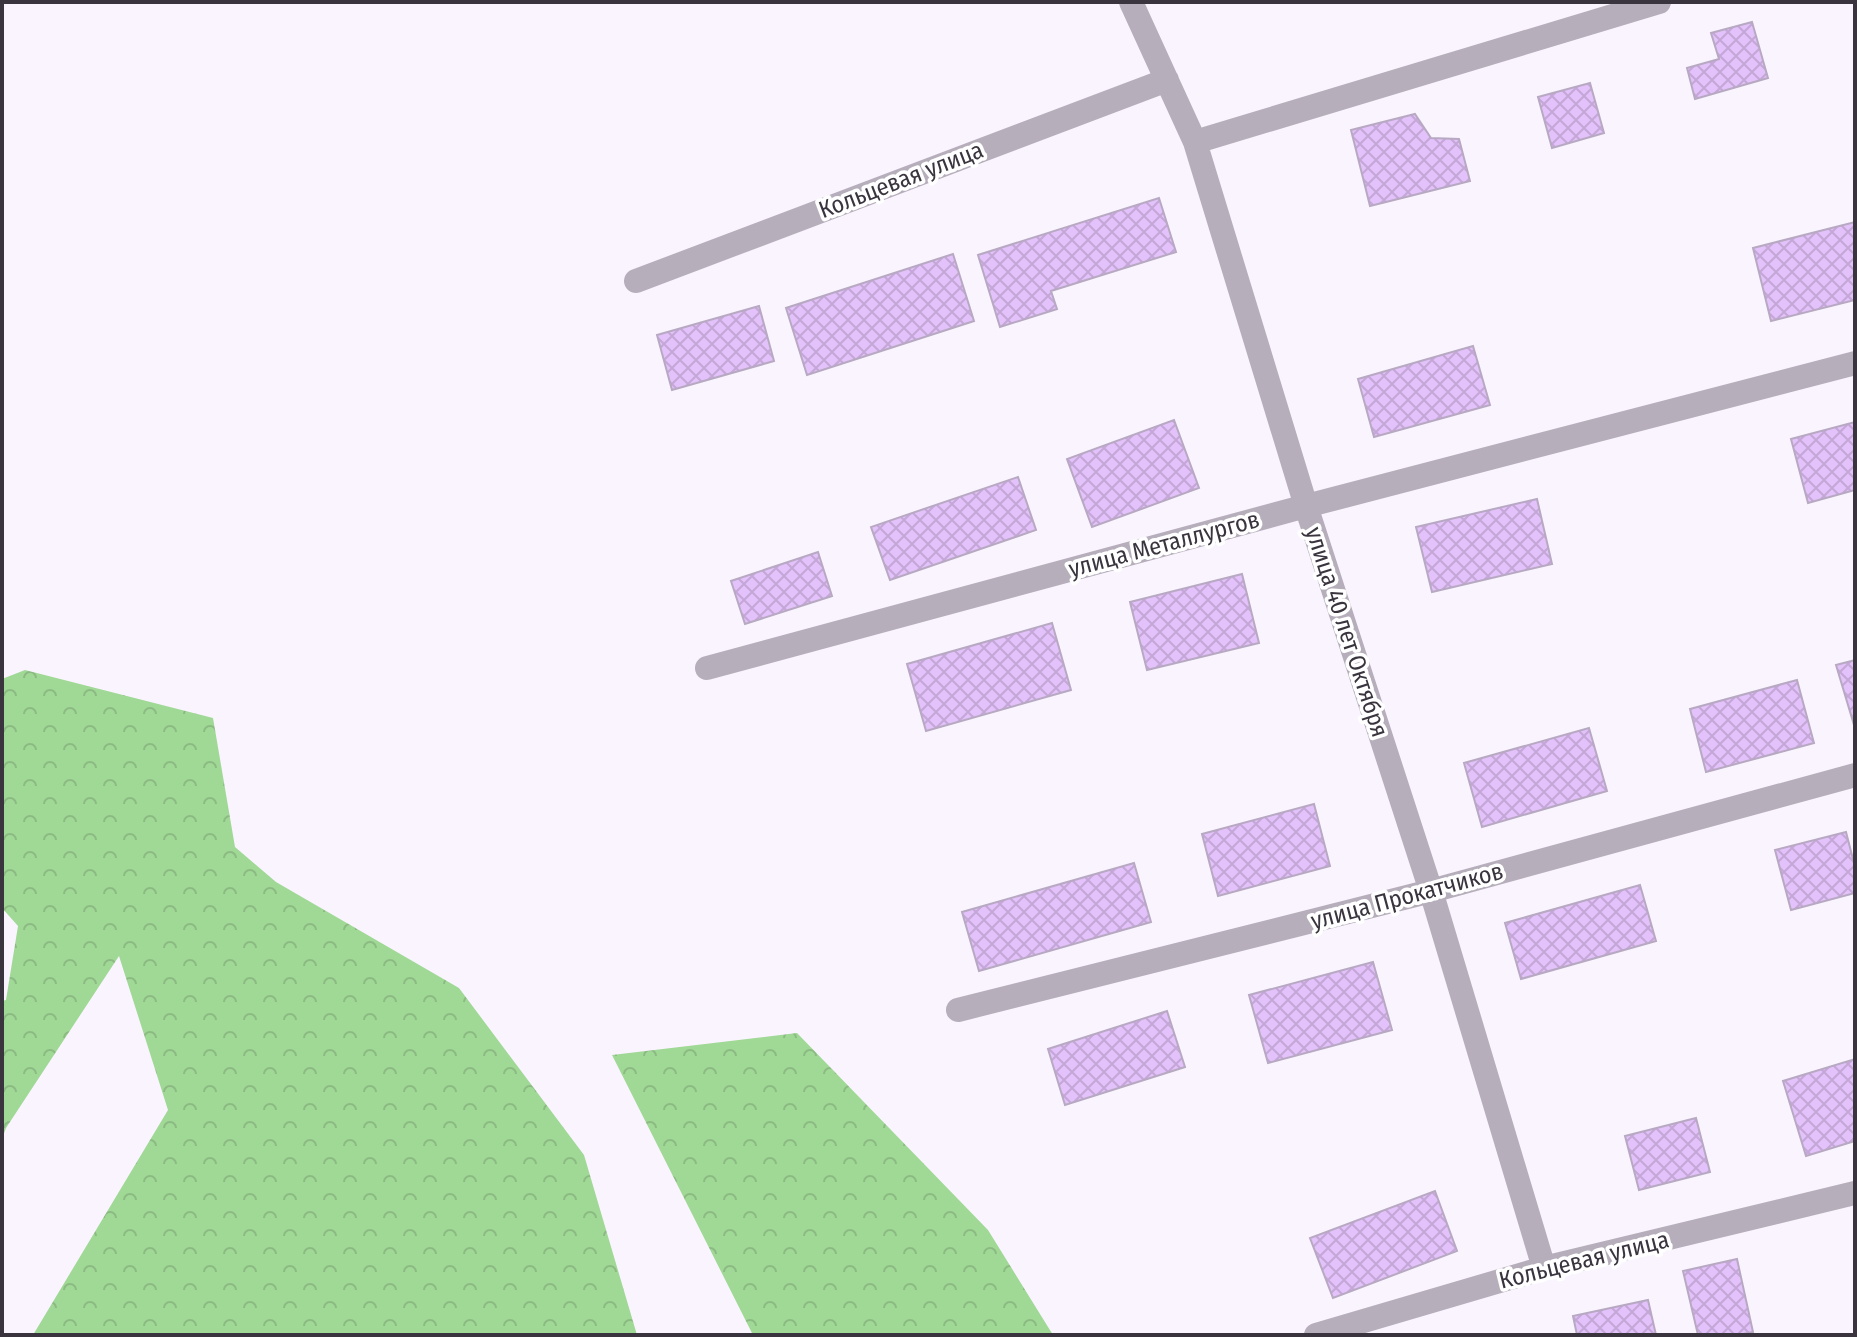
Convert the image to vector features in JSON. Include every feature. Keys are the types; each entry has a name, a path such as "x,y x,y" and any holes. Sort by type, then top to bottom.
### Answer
{"street":[{"name":"улица 40 лет Октября","path":"1131,2 1195,142 1306,506 1431,891 1544,1268"},
{"path":"1195,142 1659,2"},
{"name":"Кольцевая улица","path":"636,281 1167,80"},
{"name":"улица Металлургов","path":"707,668 1306,506 1855,363"},
{"name":"улица Прокатчиков","path":"958,1010 1431,891 1855,775"},
{"name":"Кольцевая улица","path":"1316,1335 1544,1268 1855,1193"}],"green space":[{"path":"25,670 213,718 235,847 276,882 459,988 584,1155 637,1335 33,1335 168,1110 119,956 6,1128 2,1139 2,1001 6,1000 18,926 2,908 2,679"},
{"path":"797,1033 988,1230 1053,1335 753,1335 612,1055"}],"building":[{"path":"1752,22 1768,78 1695,99 1687,68 1719,59 1711,33"},
{"path":"1590,83 1604,133 1552,148 1538,97"},
{"path":"1415,114 1431,138 1459,139 1470,181 1370,206 1351,130"},
{"path":"1159,198 1176,252 1051,291 1057,309 1000,327 978,255"},
{"path":"1855,222 1855,300 1771,321 1753,248"},
{"path":"953,254 974,321 807,375 786,308"},
{"path":"759,306 774,361 672,390 657,335"},
{"path":"1473,346 1490,405 1374,437 1358,379"},
{"path":"1174,420 1199,488 1092,527 1067,459"},
{"path":"1855,422 1855,490 1808,503 1791,439"},
{"path":"1018,477 1036,530 890,580 871,527"},
{"path":"1537,499 1552,564 1432,592 1416,527"},
{"path":"818,552 832,596 745,624 731,581"},
{"path":"1242,574 1259,643 1147,670 1130,602"},
{"path":"1052,623 1071,690 926,731 907,664"},
{"path":"1855,660 1855,725 1854,725 1836,665"},
{"path":"1797,680 1814,743 1706,772 1690,709"},
{"path":"1589,728 1607,791 1482,827 1464,763"},
{"path":"1314,804 1330,866 1218,896 1202,834"},
{"path":"1846,832 1855,867 1855,893 1791,910 1775,850"},
{"path":"1134,863 1151,922 979,971 962,912"},
{"path":"1640,885 1656,941 1521,979 1505,923"},
{"path":"1373,962 1392,1030 1268,1063 1249,995"},
{"path":"1167,1011 1185,1067 1065,1105 1048,1049"},
{"path":"1855,1059 1855,1141 1806,1156 1783,1081"},
{"path":"1696,1118 1710,1172 1639,1190 1625,1136"},
{"path":"1435,1191 1457,1251 1333,1298 1310,1238"},
{"path":"1737,1259 1753,1332 1698,1335 1683,1271"},
{"path":"1648,1300 1656,1335 1577,1335 1573,1316"}]}
